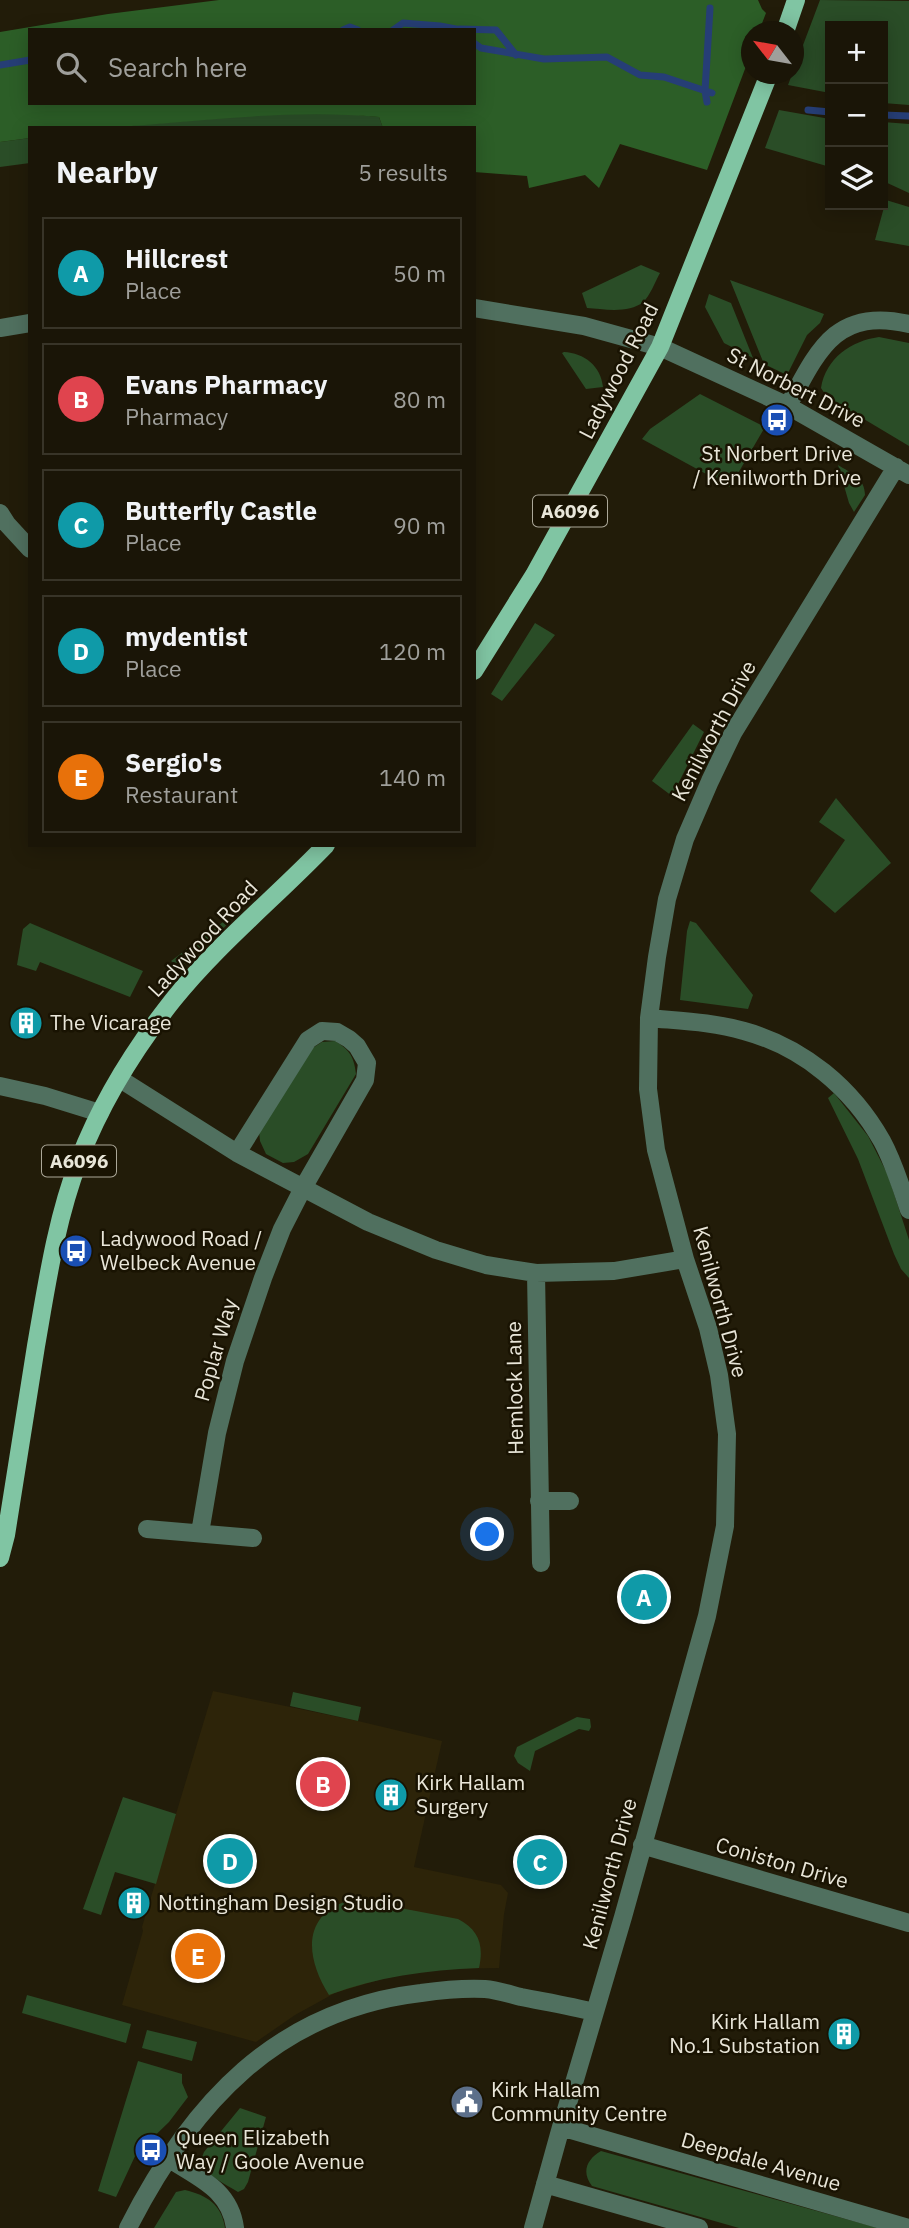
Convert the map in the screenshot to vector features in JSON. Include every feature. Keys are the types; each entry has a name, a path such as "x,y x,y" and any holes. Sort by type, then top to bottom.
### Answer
{"main road":[{"path":"789,21 796,1"},
{"name":"Ladywood Road","path":"476,668 534,575 660,347 765,84"},
{"name":"Ladywood Road","path":"0,1558 51,1261 79,1161 100,1113 156,1023 187,984 324,847"}],"street":[{"name":"St Norbert Drive","path":"476,308 584,326 660,347 788,406 903,471"},
{"path":"788,406 816,355 830,338 861,322 889,320 909,324"},
{"path":"0,328 28,323"},
{"name":"Kenilworth Drive","path":"533,2228 707,1616 725,1527 727,1434 719,1375 656,1150 648,1089 649,1018 667,899 685,839 733,733 903,471"},
{"path":"0,513 28,548"},
{"path":"649,1018 702,1022 745,1031 790,1049 818,1065 870,1122 883,1143 909,1210"},
{"name":"Poplar Way","path":"200,1533 216,1433 240,1343 282,1229 365,1080 367,1063 357,1046 337,1032 322,1031 308,1040 237,1153"},
{"path":"120,1079 237,1153 368,1222 436,1250 486,1265 536,1273 614,1271 685,1259"},
{"path":"0,1086 100,1113"},
{"name":"Hemlock Lane","path":"536,1273 541,1563"},
{"path":"539,1501 570,1501"},
{"path":"147,1529 253,1538"},
{"name":"Coniston Drive","path":"642,1845 909,1923"},
{"path":"128,2228 168,2158 208,2105 253,2061 306,2027 388,1997 450,1990 486,1989 594,2012"},
{"name":"Deepdale Avenue","path":"561,2127 909,2228"},
{"path":"168,2158 222,2195 232,2210 235,2228"},
{"path":"545,2184 699,2228"}],"shaded area":[{"path":"213,1691 442,1741 414,1867 501,1885 508,1893 499,1968 436,1969 382,1979 335,1993 295,2015 256,2042 122,2005 142,1927"}],"green space":[{"path":"219,0 758,0 766,13 763,21 741,21 741,80 707,170 620,144 599,188 585,175 529,188 527,176 476,172 476,126 382,126 379,117 344,115 274,115 127,126 28,126 28,138 0,142 0,32 108,14"},
{"path":"820,0 909,1 909,105 888,103 888,21 825,21 825,92 788,85 804,84 804,42"},
{"path":"779,110 825,118 825,166 765,148"},
{"path":"338,113 379,117 382,126 125,126 269,114"},
{"path":"888,122 909,124 909,193 888,183"},
{"path":"28,138 28,163 0,167 0,142"},
{"path":"888,201 909,207 909,246 875,240 883,210 888,210"},
{"path":"641,265 660,273 643,302 623,309 587,308 582,293"},
{"path":"730,280 824,314 820,323 807,335 787,375 764,364"},
{"path":"709,294 731,303 753,358 724,343 705,307"},
{"path":"879,337 909,343 909,446 827,397 821,388 828,368 841,353 859,342"},
{"path":"562,353 578,355 590,362 599,373 603,387 586,389"},
{"path":"700,394 765,427 730,487 642,439 650,429"},
{"path":"838,465 863,484 865,495 854,512 849,503"},
{"path":"535,623 555,635 502,701 491,694"},
{"path":"693,724 704,732 672,796 652,781"},
{"path":"836,798 891,863 835,913 810,891 845,840 819,822"},
{"path":"227,919 230,922 180,968 171,961"},
{"path":"690,921 696,923 753,995 748,1009 680,1000"},
{"path":"30,923 143,971 130,997 40,962 36,971 17,965 23,929"},
{"path":"335,1041 350,1054 356,1074 308,1154 294,1162 283,1163 266,1154 259,1131 311,1049 322,1042"},
{"path":"834,1093 868,1136 888,1175 909,1240 909,1278 894,1254 858,1159 828,1098"},
{"path":"293,1692 361,1707 358,1721 290,1706"},
{"path":"577,1717 590,1719 589,1731 579,1729 535,1751 530,1771 518,1763 514,1756 517,1747"},
{"path":"123,1797 176,1814 156,1884 115,1872 101,1915 83,1909"},
{"path":"353,1899 458,1919 471,1928 478,1939 481,1952 479,1968 402,1976 365,1983 329,1995 315,1966 312,1938 324,1915"},
{"path":"27,1995 131,2024 126,2043 22,2013"},
{"path":"147,2030 197,2042 192,2061 142,2048"},
{"path":"138,2061 182,2074 182,2083 188,2097 169,2122 136,2154 116,2197 98,2191"},
{"path":"240,2108 266,2117 248,2182 244,2189 238,2192 212,2176 200,2162 204,2152"},
{"path":"601,2151 878,2228 739,2228 592,2186 587,2176 587,2166"},
{"path":"185,2190 212,2202 221,2213 225,2228 154,2228 176,2192"}],"waterway":[{"path":"707,102 705,91 710,8"},
{"path":"396,28 403,23 450,28"},
{"path":"348,28 353,28"},
{"path":"476,29 496,30 516,55"},
{"path":"476,44 481,48 544,59 607,57 640,75 664,77 712,93"},
{"path":"0,65 28,60"},
{"path":"808,110 825,112"},
{"path":"888,115 909,116"}],"place":[{"name":"St Norbert Drive / Kenilworth Drive","path":"777,420"},
{"name":"The Vicarage","path":"26,1023"},
{"name":"Ladywood Road / Welbeck Avenue","path":"76,1251"},
{"name":"Hillcrest","path":"644,1597"},
{"name":"Evans Pharmacy","path":"323,1784"},
{"name":"Kirk Hallam Surgery","path":"391,1795"},
{"name":"mydentist","path":"230,1861"},
{"name":"Butterfly Castle","path":"540,1862"},
{"name":"Nottingham Design Studio","path":"134,1903"},
{"name":"Sergio's","path":"198,1956"},
{"name":"Kirk Hallam No.1 Substation","path":"844,2034"},
{"name":"Kirk Hallam Community Centre","path":"467,2102"},
{"name":"Queen Elizabeth Way / Goole Avenue","path":"151,2150"}]}
